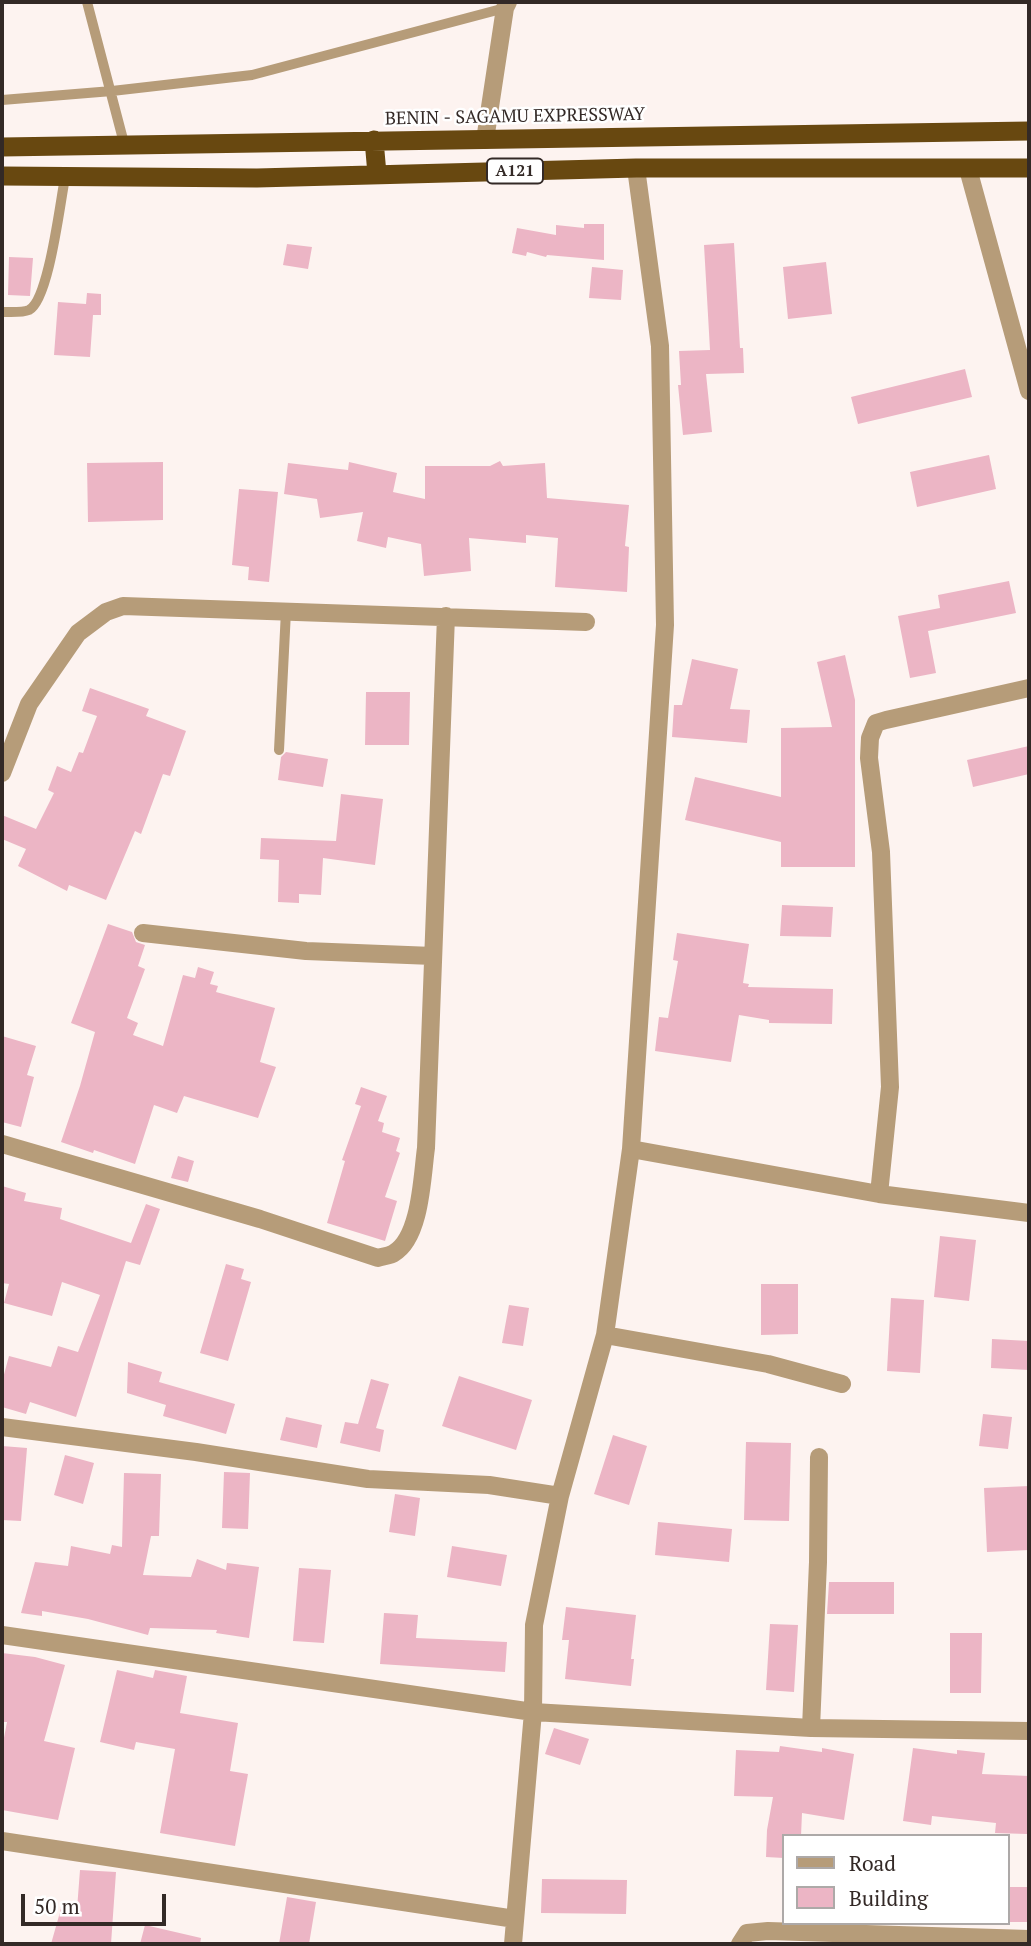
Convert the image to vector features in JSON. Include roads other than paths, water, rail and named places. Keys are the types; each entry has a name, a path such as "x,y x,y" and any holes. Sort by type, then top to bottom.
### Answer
{"highway":[{"name":"BENIN - SAGAMU EXPRESSWAY","path":"2,147 1029,131"},
{"path":"374,140 377,174"},
{"name":"A121","path":"2,176 257,178 636,168 1029,168"}],"street":[{"path":"485,140 506,5"},
{"path":"513,1944 533,1712 534,1625 560,1496 605,1335 631,1149 665,625 660,345 636,168"},
{"path":"968,169 1029,391"},
{"path":"2,773 29,705 78,633 106,612 123,606 586,622"},
{"path":"2,1144 260,1219 378,1258 393,1254 403,1245 412,1230 417,1210 426,1148 446,616"},
{"path":"879,1194 890,1087 881,852 869,758 870,738 876,723 1029,688"},
{"path":"143,933 306,951 433,956"},
{"path":"631,1149 879,1194 1029,1213"},
{"path":"605,1335 768,1364 842,1384"},
{"path":"2,1427 196,1452 368,1479 489,1485 560,1496"},
{"path":"811,1728 819,1457"},
{"path":"2,1635 533,1712 811,1728 1029,1731"},
{"path":"2,1841 515,1919"},
{"path":"740,1944 747,1933 768,1931 1029,1939"}],"lane":[{"path":"87,2 125,147"},
{"path":"2,100 252,75 506,5"},
{"path":"2,312 27,311 37,304 45,286 65,178"},
{"path":"279,750 286,611"}]}
